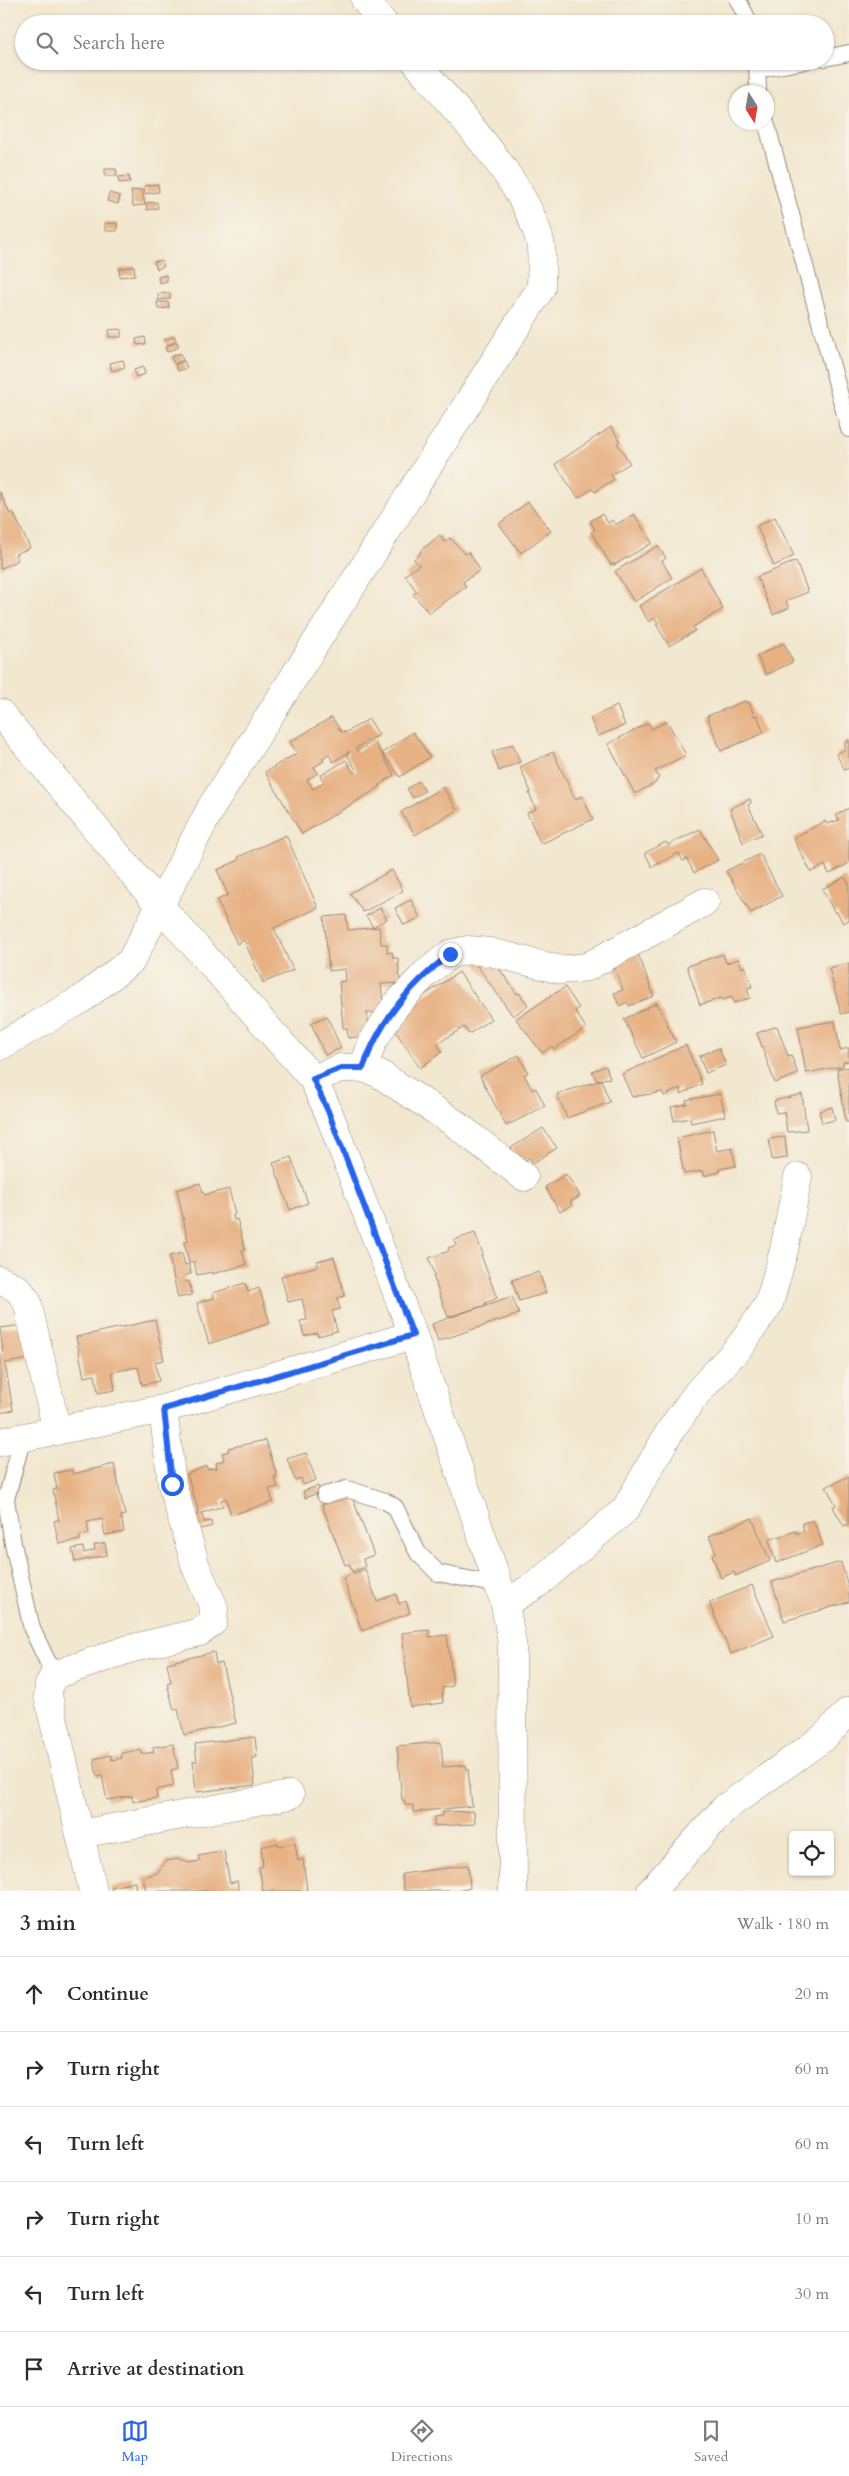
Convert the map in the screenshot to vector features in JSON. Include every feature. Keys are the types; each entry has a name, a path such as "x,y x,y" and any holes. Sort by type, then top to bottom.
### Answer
{"street":[{"path":"364,0 376,15"},
{"path":"0,1046 82,999 131,962 212,806 541,288 540,243 526,204 500,164 422,70"},
{"path":"0,713 159,905 313,1079 328,1111 413,1335 502,1595 512,1643 513,1891"},
{"path":"363,1068 373,1041 396,1004 424,974 450,954 468,950 483,951 561,970 587,967 705,902"},
{"path":"313,1079 341,1068 363,1068 378,1073 453,1122 524,1177"},
{"path":"502,1595 537,1584 626,1510 670,1431 698,1392 740,1346 769,1304 784,1250 798,1177"},
{"path":"0,1280 18,1289 27,1301 57,1431"},
{"path":"12,1439 164,1409 413,1335"},
{"path":"93,1891 48,1696 49,1686 54,1675 129,1649 200,1632 213,1622 214,1608 196,1567 172,1484 164,1409"},
{"path":"651,1891 725,1808 823,1738 849,1711"},
{"path":"80,1834 290,1795"}],"lane":[{"path":"738,0 746,15"},
{"path":"834,56 849,53"},
{"path":"757,70 758,85"},
{"path":"768,130 849,428"},
{"path":"12,1439 6,1499 32,1629 54,1675"},
{"path":"325,1495 346,1490 385,1500 395,1507 418,1553 438,1573 502,1595"}],"building":[{"path":"105,169 116,169 117,176 105,176"},
{"path":"129,176 130,182 119,183 118,177"},
{"path":"158,184 159,192 145,194 144,186"},
{"path":"142,190 145,205 133,206 131,191"},
{"path":"109,193 120,196 118,204 107,201"},
{"path":"157,202 158,208 147,210 146,203"},
{"path":"105,223 117,223 117,231 105,231"},
{"path":"161,260 164,266 157,269 154,262"},
{"path":"134,266 135,275 120,277 119,269"},
{"path":"166,275 167,281 159,283 158,277"},
{"path":"170,293 170,299 158,300 158,294"},
{"path":"157,302 168,302 169,308 158,309"},
{"path":"121,329 121,337 109,337 109,330"},
{"path":"174,336 176,341 167,345 164,340"},
{"path":"145,337 146,344 137,345 136,339"},
{"path":"177,342 179,347 167,352 165,347"},
{"path":"180,353 183,360 174,364 171,357"},
{"path":"123,360 125,367 112,371 110,363"},
{"path":"184,361 187,368 178,371 175,365"},
{"path":"143,367 145,374 136,377 134,370"},
{"path":"611,427 620,441 617,443 630,463 611,475 614,479 595,492 592,489 578,498 555,464"},
{"path":"0,492 10,514 13,512 30,548 15,554 18,560 0,569"},
{"path":"528,502 551,531 521,553 499,524"},
{"path":"602,514 608,523 612,520 615,525 634,514 652,543 611,565 591,532 595,530 590,521"},
{"path":"775,517 794,556 774,566 757,526"},
{"path":"440,535 444,542 450,538 465,554 469,552 480,570 463,582 466,587 429,613 413,594 417,592 405,575 419,565 414,559 421,553 420,551"},
{"path":"658,546 666,558 662,561 672,578 634,602 615,571"},
{"path":"796,561 808,592 786,601 789,608 773,615 757,577"},
{"path":"701,568 723,609 693,627 695,631 669,646 656,624 658,623 655,618 649,622 639,606"},
{"path":"784,643 793,662 766,675 757,656"},
{"path":"745,701 746,703 749,702 754,716 757,715 764,733 721,751 707,716"},
{"path":"617,706 625,725 598,736 590,718"},
{"path":"332,717 341,732 344,731 345,733 369,719 379,735 356,748 357,751 374,741 394,775 379,785 380,787 302,834 265,772 297,753 290,742","holes":["350,751 347,755 357,771 354,773 346,760 320,776 324,782 313,789 307,780 318,773 314,767 324,761 322,758 329,754 333,762"]},
{"path":"667,721 686,755 655,771 659,778 656,780 657,782 635,794 608,744 648,723 652,729"},
{"path":"413,732 430,757 400,777 382,753"},
{"path":"849,740 849,768 845,770 836,754 846,749 844,743"},
{"path":"513,744 520,762 499,771 492,752"},
{"path":"553,752 575,799 582,796 593,819 541,844 527,813 536,809 520,767"},
{"path":"418,781 425,791 413,798 407,789"},
{"path":"443,787 457,810 415,835 401,812"},
{"path":"750,799 751,803 748,805 762,834 743,843 730,809"},
{"path":"849,808 849,863 829,874 825,865 811,872 793,838 825,821 827,824 839,820 836,815"},
{"path":"700,829 718,860 694,873 687,859 683,861 679,853 652,867 645,853 666,842 668,845"},
{"path":"286,835 318,908 274,928 293,970 263,983 244,940 237,944 217,900 228,895 217,870 239,860 238,857"},
{"path":"760,854 782,896 751,913 726,871"},
{"path":"392,870 403,891 363,912 350,893"},
{"path":"845,877 849,884 849,920 843,923 837,912 835,913 822,889"},
{"path":"411,900 420,918 404,925 395,908"},
{"path":"380,908 387,919 373,927 366,916"},
{"path":"346,915 348,930 379,927 381,944 387,944 387,953 392,952 393,958 398,958 400,983 381,984 384,1012 367,1013 369,1027 365,1028 366,1036 348,1038 347,1028 343,1028 339,982 346,981 345,969 329,971 324,917"},
{"path":"637,951 654,996 629,1006 628,1002 619,1006 614,993 623,990 612,962"},
{"path":"489,954 517,994 519,993 528,1005 513,1016 476,964"},
{"path":"723,954 726,963 739,959 742,968 745,966 752,987 747,988 750,998 734,1003 732,997 722,1000 721,998 700,1005 687,966"},
{"path":"849,963 849,1012 841,1014 829,968"},
{"path":"459,972 491,1019 469,1034 464,1027 437,1044 442,1052 420,1068 390,1023 404,1009"},
{"path":"565,987 579,1008 575,1011 586,1028 554,1049 552,1046 542,1053 516,1019"},
{"path":"657,1003 676,1042 643,1058 624,1019"},
{"path":"327,1016 341,1048 325,1055 311,1023"},
{"path":"835,1021 840,1050 849,1048 849,1061 843,1062 843,1066 806,1073 798,1027"},
{"path":"777,1026 788,1056 791,1055 798,1074 775,1083 757,1033"},
{"path":"686,1045 702,1084 681,1094 680,1088 664,1096 663,1092 632,1097 622,1074"},
{"path":"719,1048 726,1065 706,1073 699,1056"},
{"path":"519,1055 528,1073 524,1074 532,1090 536,1088 545,1106 506,1126 480,1076"},
{"path":"606,1066 610,1078 596,1080 592,1071"},
{"path":"849,1067 849,1122 846,1122 837,1069"},
{"path":"601,1080 610,1102 567,1118 557,1094"},
{"path":"720,1094 725,1116 691,1123 690,1118 674,1121 671,1107 687,1104 686,1100"},
{"path":"802,1094 807,1130 787,1132 784,1112 776,1113 774,1101"},
{"path":"832,1107 835,1120 822,1123 819,1111"},
{"path":"543,1128 557,1148 533,1163 529,1158 520,1163 511,1148"},
{"path":"713,1130 717,1151 732,1148 736,1166 719,1169 720,1172 704,1176 703,1171 684,1174 677,1138"},
{"path":"785,1137 787,1158 772,1160 769,1139"},
{"path":"291,1157 308,1203 290,1210 273,1163"},
{"path":"566,1174 580,1196 570,1202 572,1205 560,1212 545,1187"},
{"path":"200,1183 205,1195 229,1189 235,1214 233,1215 234,1220 237,1219 245,1249 242,1250 246,1265 212,1274 212,1272 197,1275 194,1261 189,1263 184,1242 188,1241 177,1190"},
{"path":"475,1233 497,1298 485,1303 486,1305 448,1317 433,1276 435,1276 429,1258 449,1251 448,1248 456,1245 454,1240"},
{"path":"182,1253 185,1265 189,1264 191,1274 184,1276 185,1282 189,1281 192,1295 178,1298 169,1256"},
{"path":"334,1257 345,1296 337,1298 340,1309 332,1311 337,1331 318,1336 317,1333 304,1336 300,1321 307,1320 302,1299 288,1302 281,1276 318,1266 317,1261"},
{"path":"539,1272 546,1293 519,1301 512,1280"},
{"path":"245,1283 248,1292 259,1288 270,1323 209,1344 197,1303 214,1298 213,1293"},
{"path":"512,1296 519,1314 438,1341 432,1324"},
{"path":"155,1320 164,1360 155,1362 159,1381 142,1385 138,1367 112,1372 115,1390 98,1393 95,1375 84,1377 76,1337"},
{"path":"24,1325 30,1359 5,1363 13,1410 0,1413 0,1354 3,1353 0,1328"},
{"path":"266,1440 277,1476 274,1477 278,1487 269,1489 273,1502 231,1515 226,1498 221,1500 223,1506 202,1513 204,1522 211,1521 212,1526 192,1531 188,1517 199,1514 187,1474 206,1466 207,1469 217,1468 216,1463 224,1460 222,1453 229,1451 228,1448"},
{"path":"306,1453 316,1480 303,1485 301,1478 295,1480 287,1459"},
{"path":"114,1464 125,1515 121,1516 124,1532 105,1535 102,1519 87,1522 89,1534 80,1535 80,1540 59,1544 54,1521 59,1520 53,1490 57,1489 54,1473 72,1470 73,1474"},
{"path":"849,1476 849,1524 844,1526 833,1507 836,1505 826,1487"},
{"path":"318,1486 320,1492 305,1498 303,1491"},
{"path":"351,1494 374,1555 363,1559 365,1567 352,1572 349,1564 345,1565 322,1505"},
{"path":"752,1518 770,1561 735,1576 734,1572 721,1578 712,1555 716,1553 709,1536"},
{"path":"813,1520 823,1545 776,1563 769,1540 796,1531 797,1534 804,1531 802,1523"},
{"path":"105,1543 107,1555 75,1562 72,1549 83,1547 84,1553 95,1550 94,1545"},
{"path":"841,1562 849,1590 849,1602 784,1621 772,1582"},
{"path":"365,1569 377,1601 396,1594 399,1604 406,1601 410,1613 362,1631 343,1578"},
{"path":"752,1585 774,1636 731,1654 709,1603"},
{"path":"429,1630 429,1637 447,1635 453,1686 442,1688 443,1703 410,1707 402,1633"},
{"path":"214,1652 216,1664 222,1663 236,1723 184,1735 178,1709 174,1710 167,1683 171,1682 167,1663"},
{"path":"255,1737 257,1757 252,1758 255,1785 196,1792 193,1761 197,1761 195,1744"},
{"path":"441,1742 443,1767 466,1765 466,1770 468,1769 472,1806 414,1812 413,1805 405,1805 404,1800 402,1800 397,1746"},
{"path":"173,1744 178,1768 171,1770 174,1786 156,1790 157,1798 133,1802 132,1796 107,1800 102,1776 97,1777 94,1759 111,1755 112,1760 122,1758 121,1753 141,1750 142,1754 154,1752 153,1747"},
{"path":"474,1811 475,1824 434,1826 434,1817 442,1816 442,1812"},
{"path":"278,1843 279,1846 295,1843 298,1861 303,1859 307,1891 263,1891 259,1867 263,1866 261,1847"},
{"path":"224,1851 230,1883 237,1881 239,1891 146,1891 143,1877 157,1873 166,1861 178,1859 189,1863 200,1861 198,1856"},
{"path":"468,1865 470,1888 458,1891 404,1891 402,1874"},
{"path":"135,1882 136,1891 112,1891 111,1887"}],"route":[{"path":"172,1484 164,1409 413,1335 328,1111 313,1079 341,1068 363,1068 373,1041 396,1004 424,974 450,954"}]}
